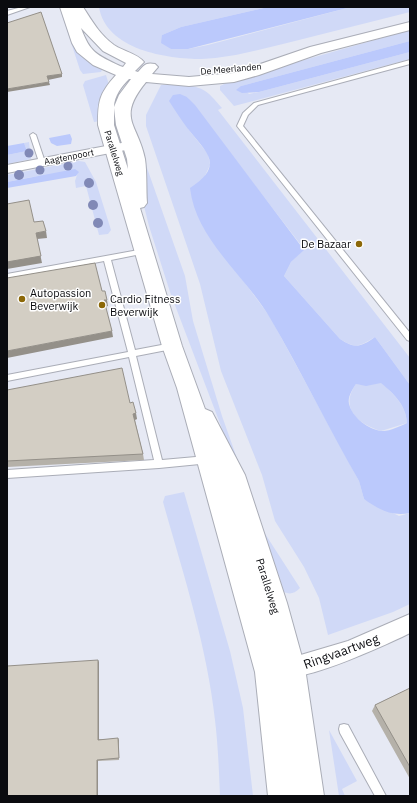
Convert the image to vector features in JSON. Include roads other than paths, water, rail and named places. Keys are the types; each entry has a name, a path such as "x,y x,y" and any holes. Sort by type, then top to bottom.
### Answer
{"main road":[{"name":"De Meerlanden","path":"67,7 78,42 85,51 112,68 138,69 188,82 226,79 250,73 302,54 410,26"},
{"name":"De Meerlanden","path":"76,7 89,31 102,44 138,69"},
{"name":"Parallelweg","path":"137,226 136,159 124,125 122,107 138,69"},
{"name":"Parallelweg","path":"138,69 106,102 106,125 172,346 188,388 207,460 280,670 309,796"},
{"name":"Parallelweg","path":"188,388 225,456 233,475 274,603 280,670 283,796"}],"street":[{"name":"Aagtenpoort","path":"7,169 132,145"},
{"name":"Ringvaartweg","path":"280,670 326,658 373,641 410,623"}],"lane":[{"path":"7,13 11,9 27,7"},
{"path":"410,62 256,104 245,114 240,126 410,338"},
{"path":"33,135 42,162"},
{"path":"7,277 144,251"},
{"path":"107,258 159,464"},
{"path":"7,378 172,346"},
{"path":"7,474 207,460"},
{"path":"344,729 381,796"}],"water":[{"path":"268,7 351,7 188,49 171,49 161,43 162,35 181,27"},
{"path":"410,41 410,52 259,92 242,93 236,90 241,86"},
{"path":"180,94 187,97 195,105 304,250 291,262 284,276 340,339 358,346 375,337 410,385 410,513 391,513 364,499 359,481 270,318 260,302 211,241 194,207 190,188 201,180 207,172 210,166 209,159 206,152 185,126 169,101 173,95","holes":["381,383 402,405 407,423 391,430 384,431 371,428 358,419 349,404 350,395 356,384 366,386"]},
{"path":"70,134 72,139 71,144 57,146 51,143 49,138"},
{"path":"24,143 27,151 7,155 7,146"},
{"path":"75,169 79,172 76,176 7,188 7,182"}],"place":[{"name":"De Bazaar","path":"359,244"},
{"name":"Autopassion Beverwijk","path":"22,299"},
{"name":"Cardio Fitness Beverwijk","path":"102,305"}]}
